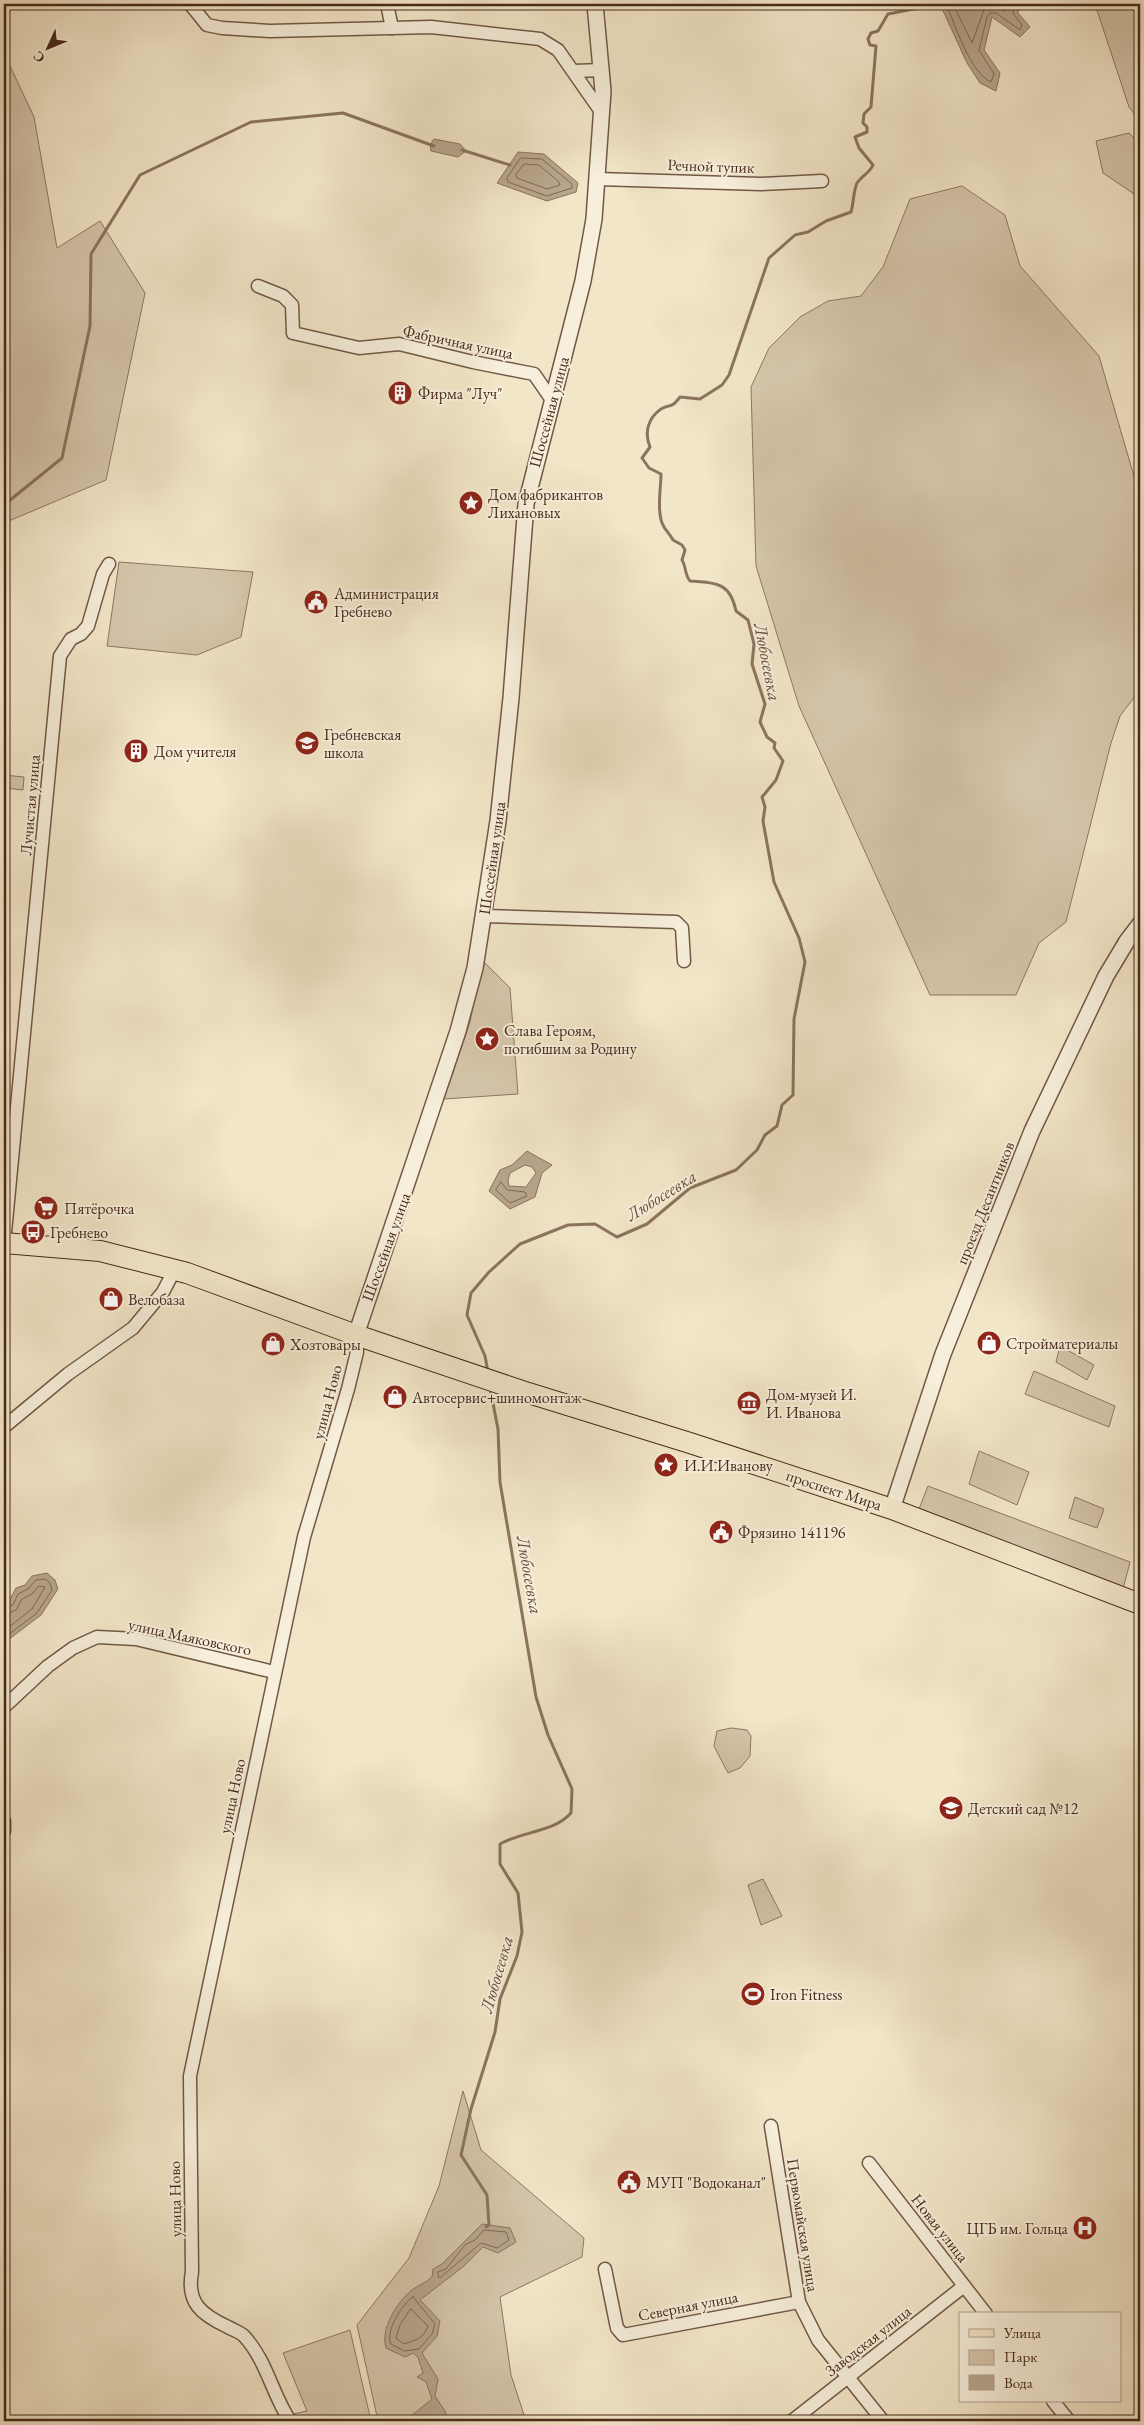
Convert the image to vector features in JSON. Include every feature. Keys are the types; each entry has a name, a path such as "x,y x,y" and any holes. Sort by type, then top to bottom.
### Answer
{"main road":[{"path":"4,1243 92,1250 175,1269 356,1335"},
{"name":"проспект Мира","path":"356,1335 522,1391 690,1443 892,1509 1140,1604"}],"street":[{"path":"190,4 207,24 222,28 270,31 431,26 540,39 558,50 602,113"},
{"path":"387,4 392,28"},
{"name":"Шоссейная улица","path":"356,1335 471,990 485,916 512,698 526,504 583,281 594,219 602,113 602,70 595,4"},
{"path":"574,71 602,70"},
{"name":"Речной тупик","path":"598,179 760,184 822,181"},
{"name":"Фабричная улица","path":"258,286 283,296 292,305 293,333 360,348 399,344 534,374 552,400"},
{"name":"Лучистая улица","path":"4,1243 60,656 67,644 81,634 88,626 103,574 109,564"},
{"path":"485,916 676,922 682,928 684,961"},
{"name":"проезд Десантников","path":"892,1509 943,1354 1032,1131 1106,976 1127,941 1140,924"},
{"path":"4,1427 68,1374 133,1328 163,1292 175,1269"},
{"name":"улица Ново","path":"290,2421 266,2367 254,2347 242,2334 208,2318 197,2306 190,2282 192,2272 190,2076 304,1537 348,1389 357,1352 356,1335"},
{"name":"улица Маяковского","path":"4,1707 48,1666 73,1648 97,1636 136,1639 274,1672"},
{"path":"4,1821 4,1832"},
{"name":"Первомайская улица","path":"771,2126 798,2302 818,2340 883,2421"},
{"name":"Новая улица","path":"869,2163 984,2312"},
{"name":"Северная улица","path":"606,2269 617,2328 623,2335 798,2302"},
{"name":"Заводская улица","path":"792,2421 964,2286"},
{"path":"1054,2402 1069,2421"}],"green space":[{"path":"1095,4 1140,4 1140,121 1129,107"},
{"path":"4,53 34,117 57,248 100,221 145,293 106,480 4,523"},
{"path":"1129,133 1140,144 1140,198 1103,173 1096,141"},
{"path":"962,186 1005,215 1020,266 1099,356 1140,497 1136,695 1120,716 1111,743 1066,922 1039,943 1016,995 930,995 799,706 756,566 751,387 769,348 800,317 828,301 861,296 883,267 910,199"},
{"path":"119,562 253,572 241,637 197,655 107,646"},
{"path":"4,775 24,777 23,790 4,788"},
{"path":"482,960 510,988 518,1094 444,1099 470,1022"},
{"path":"1060,1346 1094,1365 1087,1380 1056,1362"},
{"path":"1034,1371 1115,1406 1109,1427 1025,1394"},
{"path":"979,1451 1029,1472 1017,1505 969,1484"},
{"path":"928,1486 1130,1562 1122,1593 917,1514"},
{"path":"1075,1497 1104,1509 1097,1528 1069,1518"},
{"path":"731,1728 747,1730 751,1736 750,1756 740,1768 728,1773 714,1746 717,1731"},
{"path":"763,1879 782,1916 761,1925 748,1885"},
{"path":"463,2091 481,2150 584,2238 582,2257 500,2297 511,2375 526,2421 378,2421 357,2325 409,2258 439,2186"},
{"path":"350,2330 371,2421 261,2421 307,2411 283,2353"}],"water":[{"path":"940,4 1019,4 1018,13 1030,27 1020,37 992,17 984,50 1000,73 996,91 980,83 967,63"},
{"path":"434,139 460,144 466,151 458,157 431,151 430,145"},
{"path":"518,152 544,154 578,183 576,192 547,201 497,183"},
{"path":"527,1151 552,1165 542,1173 535,1197 510,1209 489,1191 500,1170 512,1165","holes":["525,1165 532,1167 536,1173 526,1187 509,1186 510,1173"]},
{"path":"47,1573 55,1580 58,1589 41,1615 4,1643 4,1604 9,1601 16,1588 25,1585 32,1576"},
{"path":"482,2224 510,2228 516,2242 498,2253 483,2247 464,2266 420,2300 440,2321 437,2336 422,2353 438,2379 435,2396 448,2419 452,2421 398,2421 400,2418 411,2416 432,2399 426,2382 417,2377 423,2373 418,2357 413,2353 405,2357 386,2348 385,2333 391,2316 406,2295 432,2277 433,2269 442,2264"}],"waterway":[{"name":"Любосеевка","path":"488,1372 485,1356 467,1315 471,1293 489,1272 520,1244 568,1225 595,1224 617,1237 647,1224 690,1188 736,1170 757,1150 765,1135 777,1126 782,1105 793,1095 794,1019 805,962 799,938 774,882 763,821 765,807 762,797 776,780 783,761 774,748 775,743 767,737 760,722 765,704 752,664 754,644 748,620 736,611 730,594 726,589 707,582 690,581 688,579 682,560 685,550 682,545 673,540 664,527 660,515 661,474 649,468 642,458 650,447 647,436 648,426 661,409 672,405 680,397 700,399 722,385 729,375 769,258 795,235 808,232 826,221 851,212 857,183 873,165 859,148 855,137 867,132 867,127 863,123 864,114 871,107 876,46 870,45 868,39 871,33 878,31 888,14 939,4"},
{"path":"4,505 62,458 90,326 91,254 140,175 251,122 343,113 434,146"},
{"path":"462,150 510,165"},
{"name":"Любосеевка","path":"486,2227 489,2225 487,2195 461,2155 471,2109 495,2032 500,1999 517,1956 522,1932 518,1893 500,1864 500,1844 564,1820 571,1813 572,1789 548,1735 536,1697 500,1482 498,1429 490,1388"}],"place":[{"name":"Фирма \"Луч\"","path":"400,393"},
{"name":"Дом фабрикантов Лихановых","path":"471,503"},
{"name":"Администрация Гребнево","path":"316,602"},
{"name":"Гребневская школа","path":"307,743"},
{"name":"Дом учителя","path":"136,751"},
{"name":"Слава Героям, погибшим за Родину","path":"487,1039"},
{"name":"Пятёрочка","path":"46,1208"},
{"name":"Гребнево","path":"33,1232"},
{"name":"Велобаза","path":"111,1299"},
{"name":"Стройматериалы","path":"989,1343"},
{"name":"Хозтовары","path":"273,1344"},
{"name":"Автосервис+шиномонтаж","path":"395,1397"},
{"name":"Дом-музей И. И. Иванова","path":"749,1403"},
{"name":"И.И.Иванову","path":"666,1465"},
{"name":"Фрязино 141196","path":"721,1532"},
{"name":"Детский сад №12","path":"951,1808"},
{"name":"Iron Fitness","path":"753,1994"},
{"name":"МУП \"Водоканал\"","path":"629,2182"},
{"name":"ЦГБ им. Гольца","path":"1085,2228"}]}
